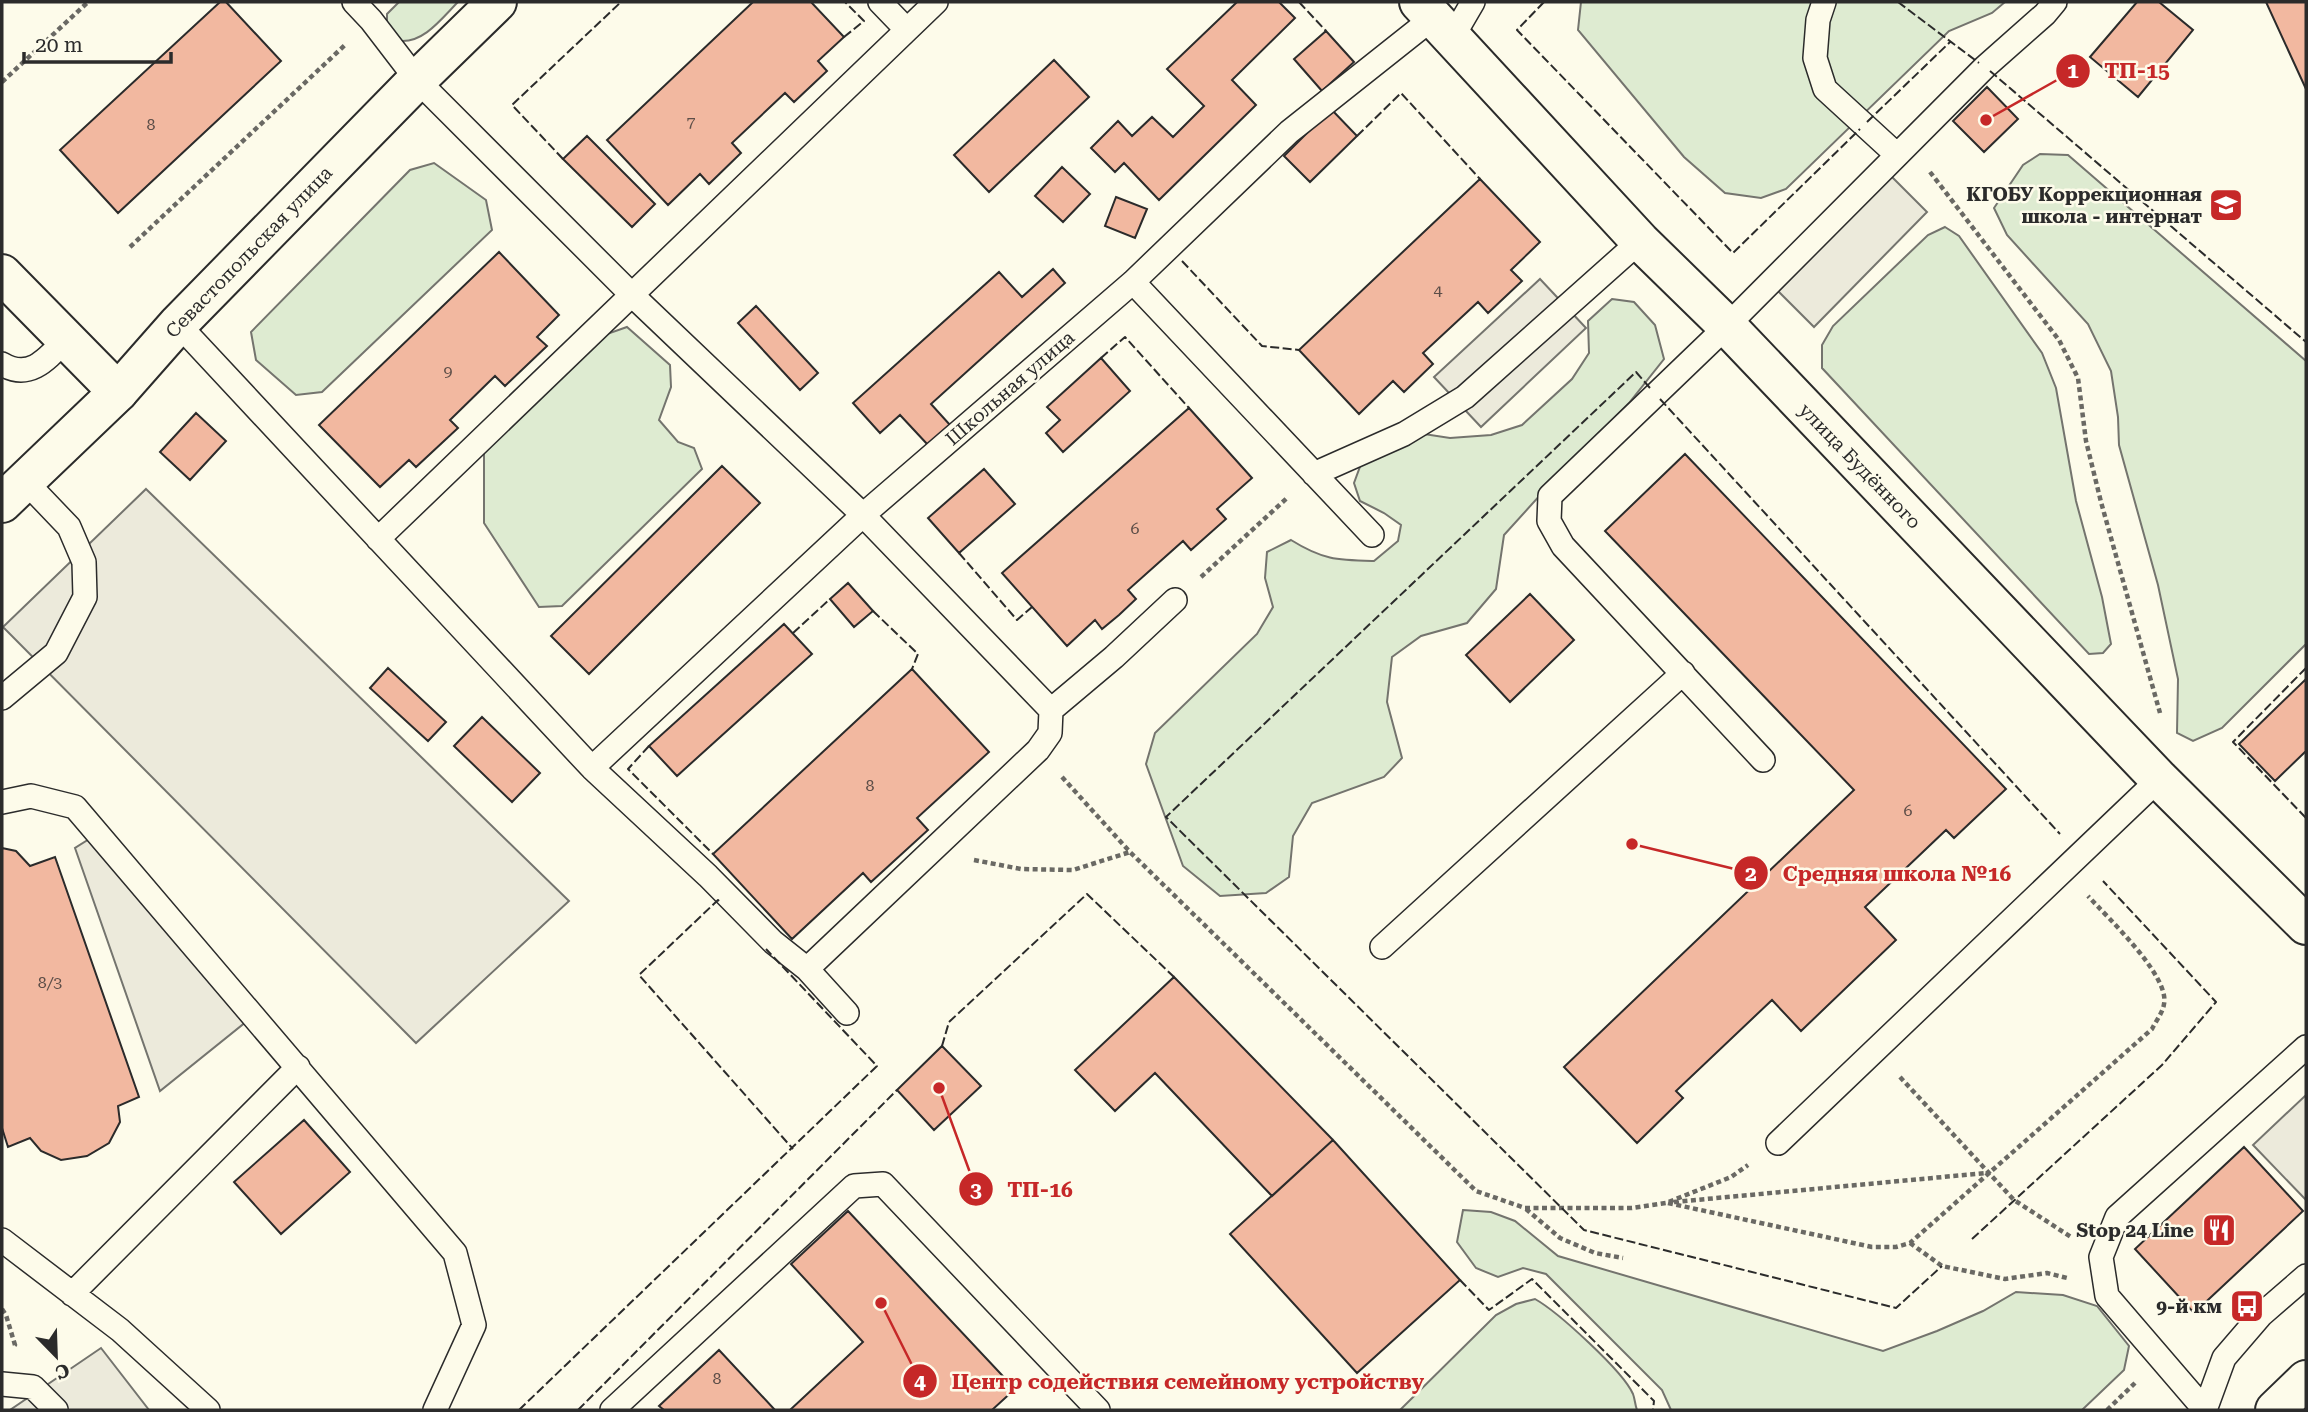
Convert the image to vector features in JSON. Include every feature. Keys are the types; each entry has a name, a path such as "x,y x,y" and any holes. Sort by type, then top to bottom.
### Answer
{"main road":[{"name":"Севастопольская улица","path":"13,492 118,391 178,324 416,80 497,2"},
{"name":"улица Будённого","path":"1435,19 1640,241 1727,326 2159,779 2306,925"},
{"path":"2,274 118,391"},
{"path":"2275,1410 2306,1380"}],"lane":[{"path":"354,2 371,20 416,80 631,294 863,515 1051,710 1050,733 1038,750 807,969"},
{"path":"880,2 906,29"},
{"path":"378,539 936,2"},
{"path":"1435,19 1472,2"},
{"path":"1824,2 1818,20 1815,58 1825,89 1902,149"},
{"path":"1763,760 1563,546 1549,521 1550,496 1727,326 1985,67 2056,2"},
{"name":"Школьная улица","path":"592,768 863,515 1133,282 1289,132 1435,19"},
{"path":"1314,474 1404,434 1465,397 1640,241"},
{"path":"1133,282 1372,535"},
{"path":"178,324 592,768 774,942 807,969 847,1013"},
{"path":"2,364 8,368 24,370 41,365 66,339"},
{"path":"2,698 56,653 85,597 84,562 69,527 13,492"},
{"path":"1051,710 1114,657 1175,600"},
{"path":"1381,947 1683,673"},
{"path":"1778,1143 2159,779"},
{"path":"2,802 31,796 75,807 455,1253 474,1325 435,1410"},
{"path":"2306,1047 2117,1217 2101,1257 2107,1296 2205,1410 2224,1358 2261,1315 2306,1276"},
{"path":"72,1294 298,1066"},
{"path":"612,1410 854,1186 883,1184 1097,1410"},
{"path":"2,1240 120,1330 208,1410"},
{"path":"2,1384 33,1387 56,1410"}],"path":[{"path":"2,82 88,2"},
{"path":"130,247 371,20"},
{"path":"1902,149 2045,320 2059,340 2078,378 2086,441 2101,502 2158,698 2166,747 2165,765 2159,779"},
{"path":"1175,600 1314,474"},
{"path":"1038,750 1130,852 1476,1191 1525,1208 1632,1208 1988,1173"},
{"path":"942,843 960,856 985,864 1021,869 1073,870 1130,852"},
{"path":"1666,1203 1872,1247 1896,1247 1910,1243 2152,1029 2165,1004 2162,985 2154,970 2064,869"},
{"path":"1875,1050 2014,1200 2101,1257"},
{"path":"1666,1203 1731,1177 1778,1143"},
{"path":"1525,1208 1560,1238 1595,1253 1623,1258"},
{"path":"1910,1243 1942,1266 2005,1279 2047,1273 2106,1286"},
{"path":"2,1309 15,1345 8,1353"}],"green space":[{"path":"399,2 458,2 425,34 409,41 400,41 387,25 387,14"},
{"path":"1581,2 2005,2 1992,13 1949,31 1786,189 1761,198 1725,193 1684,157 1578,30"},
{"path":"2040,154 2068,155 2306,361 2306,644 2222,728 2193,741 2177,733 2178,679 2158,585 2119,445 2111,371 2088,324 2007,235 1994,208 2023,165"},
{"path":"434,163 486,200 492,230 322,392 296,395 256,360 251,332 410,170"},
{"path":"1945,227 1959,236 2042,353 2056,388 2076,501 2102,597 2111,644 2103,653 2089,654 1822,368 1822,345 1833,326 1928,235"},
{"path":"1612,299 1634,302 1655,325 1664,359 1629,403 1571,461 1504,535 1496,589 1467,623 1421,636 1392,657 1387,702 1402,758 1384,777 1312,803 1293,836 1289,877 1266,893 1220,896 1183,866 1146,764 1155,733 1257,634 1273,607 1265,578 1267,552 1291,540 1312,552 1331,558 1374,561 1398,541 1401,525 1360,501 1354,483 1361,464 1424,434 1450,438 1491,435 1522,425 1572,379 1589,353 1588,321"},
{"path":"627,327 670,365 671,387 659,420 678,442 694,448 702,469 562,606 539,607 484,523 484,452 604,335"},
{"path":"1463,1210 1491,1212 1515,1221 1558,1256 1883,1351 1983,1311 2016,1292 2063,1295 2097,1306 2129,1346 2124,1370 2082,1410 1671,1410 1662,1390 1546,1274 1523,1268 1498,1277 1476,1268 1457,1242"},
{"path":"1535,1299 1573,1329 1617,1371 1633,1394 1637,1410 1400,1410 1496,1315 1516,1304"}],"shaded area":[{"path":"1891,176 1927,212 1814,327 1778,291"},
{"path":"1540,279 1586,328 1481,427 1434,377"},
{"path":"146,489 569,901 416,1043 3,627"},
{"path":"94,836 247,1021 160,1091 75,848"},
{"path":"2306,1095 2306,1200 2253,1145"},
{"path":"101,1348 149,1410 10,1410"}],"building":[{"path":"220,2 226,2 281,61 118,213 60,150"},
{"path":"753,2 811,2 844,37 818,61 827,71 794,102 785,93 732,143 741,153 709,184 700,174 668,205 607,140"},
{"path":"1237,2 1279,2 1295,18 1232,80 1256,105 1159,200 1124,163 1115,172 1091,148 1118,121 1132,136 1152,117 1173,137 1204,106 1167,69"},
{"path":"2137,2 2159,2 2193,30 2138,97 2090,57"},
{"path":"2266,2 2306,2 2306,89"},
{"path":"1326,31 1354,62 1322,91 1294,59"},
{"path":"1054,60 1089,97 989,192 954,155"},
{"path":"1987,87 2018,119 1984,152 1953,121"},
{"path":"1331,109 1357,136 1310,182 1284,156"},
{"path":"587,136 655,204 632,227 563,159"},
{"path":"1062,167 1090,194 1063,222 1035,196"},
{"path":"1480,179 1540,242 1511,270 1522,281 1488,313 1478,302 1423,353 1433,364 1404,392 1393,381 1359,414 1299,350"},
{"path":"1116,197 1147,209 1135,238 1105,226"},
{"path":"499,252 559,315 537,337 547,346 505,386 495,376 450,420 458,428 416,467 409,460 380,487 319,425"},
{"path":"1053,269 1065,283 931,404 950,425 928,445 900,415 880,433 853,403 999,272 1022,297"},
{"path":"756,306 818,373 800,390 738,323"},
{"path":"1101,358 1130,391 1063,452 1046,433 1060,420 1047,407"},
{"path":"1189,408 1252,478 1217,509 1226,519 1191,550 1183,541 1128,590 1136,599 1119,615 1102,629 1095,620 1067,646 1002,573"},
{"path":"196,413 226,441 190,480 160,452"},
{"path":"1685,454 2006,789 1954,838 1946,830 1865,907 1896,940 1801,1031 1772,1000 1676,1091 1683,1098 1637,1143 1564,1067 1854,790 1605,531"},
{"path":"722,466 760,503 589,674 551,636"},
{"path":"984,469 1015,504 959,553 928,518"},
{"path":"848,583 873,611 854,627 830,599"},
{"path":"1530,594 1574,640 1510,702 1466,655"},
{"path":"784,624 812,654 677,776 649,746"},
{"path":"388,668 446,722 428,741 370,688"},
{"path":"912,669 989,752 917,818 928,830 871,882 863,873 792,939 713,854"},
{"path":"2306,679 2306,751 2275,781 2239,744"},
{"path":"482,717 540,773 512,802 454,746"},
{"path":"2,848 16,851 30,866 55,857 139,1097 118,1106 120,1122 109,1143 87,1156 61,1160 41,1151 30,1138 8,1147 2,1128"},
{"path":"1174,977 1333,1140 1272,1196 1155,1073 1115,1111 1075,1070"},
{"path":"942,1046 981,1086 934,1130 897,1090"},
{"path":"304,1120 350,1172 281,1234 234,1182"},
{"path":"1333,1140 1460,1280 1357,1373 1230,1234"},
{"name":"Stop 24 Line","path":"2244,1147 2303,1211 2194,1313 2135,1249"},
{"path":"848,1211 1015,1389 992,1410 790,1410 863,1342 791,1264"},
{"path":"719,1350 775,1410 664,1410 659,1406"}],"fence":[{"path":"563,159 512,105 621,2"},
{"path":"844,37 864,21 845,2"},
{"path":"1299,2 1326,31"},
{"path":"1544,2 1517,30 1733,253 1860,129"},
{"path":"1898,2 1979,63"},
{"path":"1867,122 1950,42"},
{"path":"1990,71 2306,342"},
{"path":"1357,136 1401,93 1480,179"},
{"path":"1182,261 1262,346 1299,350"},
{"path":"1101,358 1125,337 1189,408"},
{"path":"1650,388 1636,372 1166,817 1584,1230 1896,1308 1942,1266"},
{"path":"1660,399 2060,834"},
{"path":"959,553 1017,620 1032,607"},
{"path":"793,633 830,599"},
{"path":"873,611 918,654 912,669"},
{"path":"2306,668 2233,742 2306,818"},
{"path":"649,746 628,769 713,854"},
{"path":"1972,1239 2162,1065 2216,1002 2103,881"},
{"path":"942,1046 949,1022 1087,894 1174,977"},
{"path":"719,901 639,975 793,1149"},
{"path":"519,1410 877,1066 766,949"},
{"path":"578,1410 897,1090"},
{"path":"1460,1280 1489,1310 1532,1279 1654,1401 1653,1410"}],"place":[{"name":"ТП-15","path":"1986,120"},
{"name":"КГОБУ Коррекционная школа - интернат","path":"2226,205"},
{"name":"Средняя школа №16","path":"1632,844"},
{"name":"ТП-16","path":"939,1088"},
{"name":"Stop 24 Line","path":"2219,1230"},
{"name":"Центр содействия семейному устройству","path":"881,1303"},
{"name":"9-й км","path":"2247,1306"}]}
